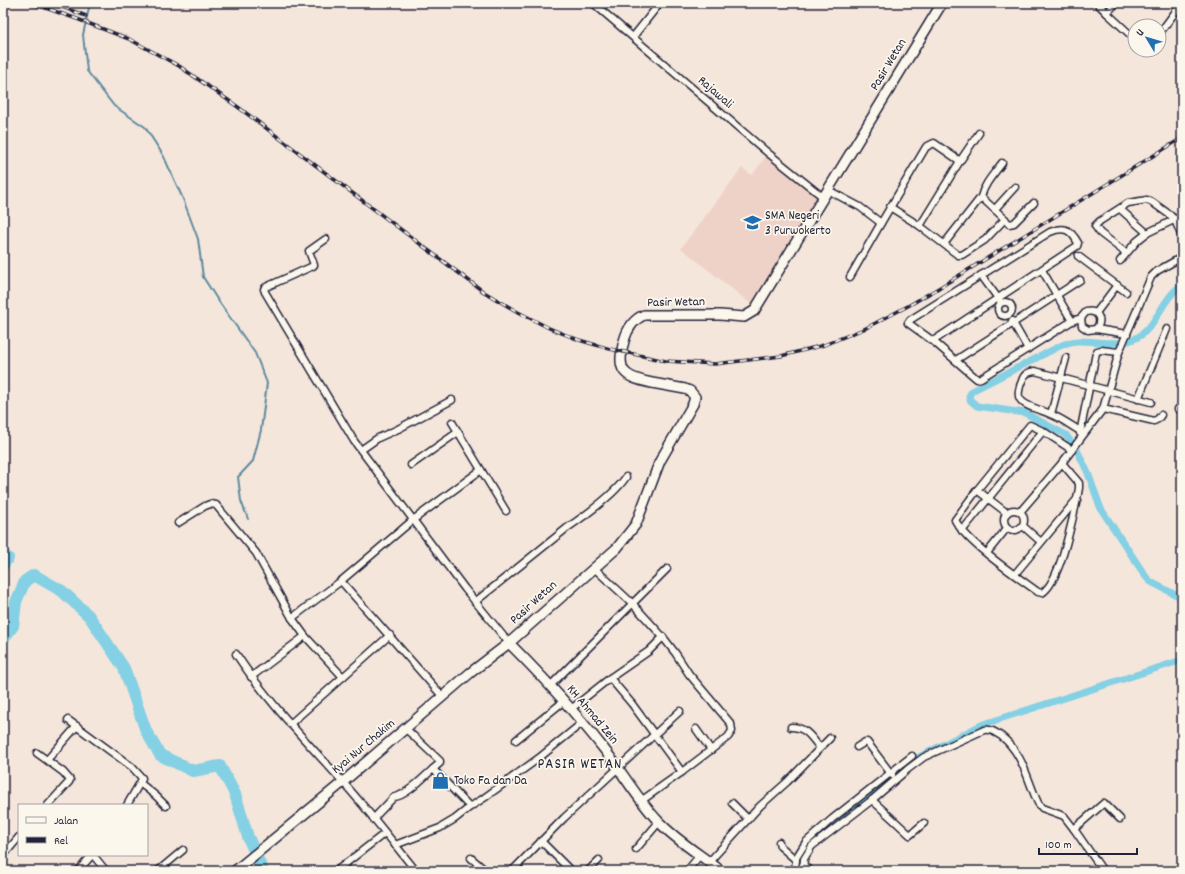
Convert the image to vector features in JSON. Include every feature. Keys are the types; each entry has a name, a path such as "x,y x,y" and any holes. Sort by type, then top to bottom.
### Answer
{"street":[{"name":"Rajawali","path":"593,3 768,153 826,193 860,207 881,223"},
{"path":"633,37 660,3"},
{"name":"Pasir Wetan","path":"509,643 617,548 636,524 660,461 692,408 694,395 690,391 635,379 627,375 623,370 621,358 624,341 631,324 639,317 644,315 744,317 754,311 942,3"},
{"path":"1097,3 1127,32"},
{"path":"1107,13 1116,3"},
{"path":"1167,23 1182,3"},
{"path":"920,226 960,161 980,133"},
{"path":"850,277 926,147 934,143 960,161"},
{"path":"944,244 981,197 982,190 1002,163"},
{"path":"995,209 1015,187"},
{"path":"981,197 1009,224 1014,223 1034,203"},
{"path":"1126,253 1100,232 1095,226 1100,221 1128,203 1147,200 1152,202 1175,220 1182,237"},
{"path":"890,207 920,226 958,255 962,255 985,240 1005,219"},
{"path":"1120,209 1147,233"},
{"path":"1120,261 1126,253 1147,233 1182,216"},
{"path":"933,341 1000,301 1077,246 1078,243 1070,232 1061,229 1050,232 908,323 933,341 977,379 981,378 1072,321 1081,318 1086,312 1096,312"},
{"path":"326,239 309,251 314,265 313,266 266,287 264,290 295,345 361,450 475,602 509,643"},
{"path":"1078,256 1126,292"},
{"path":"1020,512 1062,463 1103,409 1119,352 1152,277 1157,271 1182,257"},
{"path":"1042,270 1072,321"},
{"path":"981,275 1000,301 1007,302 1011,305 1012,310 1009,315"},
{"path":"956,360 1058,296 1080,280"},
{"path":"1096,312 1117,285"},
{"path":"1000,301 998,307 1000,312 1004,316 1009,315"},
{"path":"1096,312 1100,320 1100,324 1096,329"},
{"path":"1009,315 1028,349"},
{"path":"1081,318 1081,323 1085,329 1096,329 1127,335"},
{"path":"1138,399 1167,329"},
{"path":"1076,445 1096,353 1097,351 1102,350 1119,352"},
{"path":"1051,414 1066,358"},
{"path":"1080,431 1051,414 1027,405 1020,399 1018,396 1024,376 1029,372 1036,371 1151,402"},
{"path":"361,450 378,438 398,430 452,400"},
{"path":"1103,409 1154,420 1158,420 1161,415"},
{"path":"452,422 506,510"},
{"path":"1062,463 1079,484 1079,488 1070,533 1055,574 1044,593 1040,593 987,553 962,531 955,521 955,518 1030,425 1076,445"},
{"path":"962,531 1043,431"},
{"path":"411,465 458,432"},
{"path":"292,618 341,581 413,520 481,470"},
{"path":"475,602 621,485 626,477"},
{"path":"977,490 1007,513"},
{"path":"1015,574 1077,499"},
{"path":"178,523 205,506 210,504 216,505 256,553 292,618 305,636 343,677"},
{"path":"1007,528 1004,521 1007,513 1014,510 1020,512 1024,518 1023,526"},
{"path":"1023,526 1041,542"},
{"path":"1007,528 1016,530 1023,526"},
{"path":"987,553 1007,528"},
{"path":"594,568 632,603 663,637 689,674 731,724 732,731 728,737 641,801"},
{"path":"551,685 667,569"},
{"path":"341,581 443,696"},
{"path":"290,724 390,635"},
{"path":"251,677 305,636"},
{"path":"571,709 610,678 649,651 663,637"},
{"name":"KH Ahmad Zein","path":"509,643 551,685 619,768 641,801 659,822 673,835 721,871"},
{"name":"Kyai Nur Chakim","path":"235,871 406,729 470,673 509,643"},
{"path":"236,654 251,677 290,724 343,782 416,871"},
{"path":"610,678 632,704 682,772"},
{"path":"516,740 564,701"},
{"path":"512,871 564,818 680,711"},
{"path":"68,720 132,767 141,776 142,778 140,783 128,804"},
{"path":"395,845 440,828 455,819 470,806 484,798 539,758 582,723"},
{"path":"47,760 77,726"},
{"path":"791,727 803,729 820,748"},
{"path":"373,819 394,797 399,797 440,763 440,761 406,729"},
{"path":"696,729 711,750"},
{"path":"794,871 800,849 832,819 893,776 924,757 984,730 991,730 1013,747 1022,762 1038,803 1042,808 1064,816 1103,871"},
{"path":"709,862 760,806 830,738"},
{"path":"858,747 867,742 893,776"},
{"path":"38,753 63,772 70,780 49,804"},
{"path":"810,871 803,868 806,854 812,846 872,800 912,756"},
{"path":"433,769 470,806"},
{"path":"140,783 166,806"},
{"path":"872,800 910,835 924,823"},
{"path":"732,803 748,819"},
{"path":"1074,829 1104,803 1120,819"},
{"path":"636,849 659,822"},
{"path":"336,871 385,833"},
{"path":"3,856 18,839"},
{"path":"541,842 571,871"},
{"path":"779,842 780,846 796,860"},
{"path":"158,871 183,850"},
{"path":"687,871 700,855"},
{"path":"78,871 91,856"},
{"path":"93,856 106,871"},
{"path":"471,858 486,871"},
{"path":"588,871 599,860"}],"shaded area":[{"name":"SMA Negeri 3 Purwokerto","path":"767,155 820,198 752,305 681,248 742,168 752,175"}],"waterway":[{"path":"90,3 83,35 87,71 114,106 145,127 163,155 183,199 198,239 203,277 255,353 267,383 261,430 253,461 238,477 241,501 248,519"},
{"path":"1182,155 1180,159 1182,166"},
{"path":"1182,285 1175,290 1150,326 1138,337 1116,343 1077,341 1062,345 972,391 969,396 970,400 977,406 1025,413 1066,435 1077,450 1088,473 1101,509 1146,577 1151,582 1182,598"},
{"path":"3,554 8,558 3,565"},
{"path":"3,639 13,626 16,602 25,581 34,575 62,591 89,616 124,668 146,731 160,755 193,771 220,766 235,794 248,837 263,871"},
{"path":"798,871 799,858 806,847 915,759 981,725 1182,660"}],"railway":[{"path":"27,3 77,19 129,39 179,66 238,107 484,292 516,311 549,328 579,340 610,349 666,361 715,364 781,356 824,345 866,328 942,286 1182,138"},
{"path":"52,3 86,16"}],"place":[{"name":"SMA Negeri 3 Purwokerto","path":"752,223"},
{"name":"Toko Fa dan Da","path":"441,781"}],"district":[{"name":"PASIR WETAN","path":"580,765"}]}
